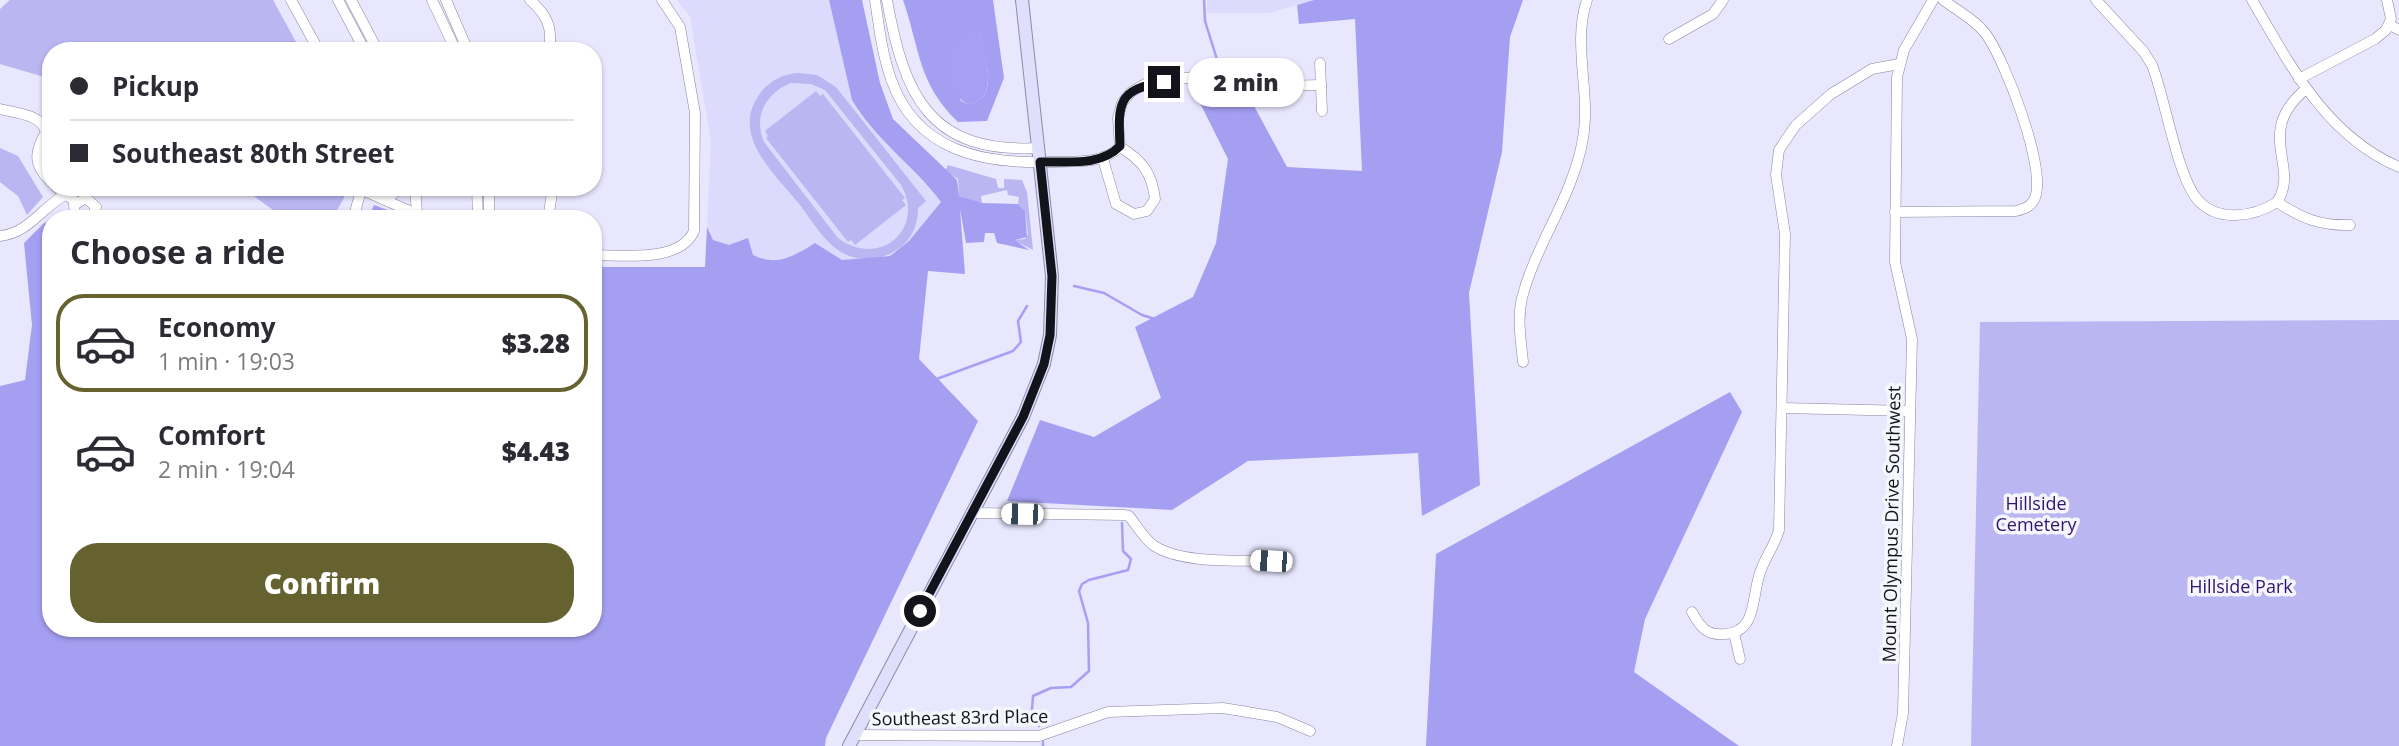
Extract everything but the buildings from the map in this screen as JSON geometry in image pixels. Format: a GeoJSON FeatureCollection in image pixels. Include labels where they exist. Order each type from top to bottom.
{"type":"FeatureCollection","features":[{"type":"Feature","properties":{"kind":"main road"},"geometry":{"type":"LineString","coordinates":[[852,741],[1032,397],[1050,335],[1052,276],[1022,0]]}},
{"type":"Feature","properties":{"kind":"street"},"geometry":{"type":"LineString","coordinates":[[338,0],[360,42]]}},
{"type":"Feature","properties":{"kind":"street"},"geometry":{"type":"LineString","coordinates":[[351,0],[374,42]]}},
{"type":"Feature","properties":{"kind":"street"},"geometry":{"type":"LineString","coordinates":[[432,0],[452,42]]}},
{"type":"Feature","properties":{"kind":"street"},"geometry":{"type":"LineString","coordinates":[[446,0],[464,42]]}},
{"type":"Feature","properties":{"kind":"street"},"geometry":{"type":"LineString","coordinates":[[530,0],[542,11],[550,25],[549,42]]}},
{"type":"Feature","properties":{"kind":"street"},"geometry":{"type":"LineString","coordinates":[[602,255],[664,252],[684,246],[691,239],[696,222],[695,113],[680,27],[662,0]]}},
{"type":"Feature","properties":{"kind":"street"},"geometry":{"type":"LineString","coordinates":[[875,0],[891,80],[902,102],[923,127],[943,143],[976,157],[1003,163],[1103,159],[1120,146]]}},
{"type":"Feature","properties":{"kind":"street"},"geometry":{"type":"LineString","coordinates":[[887,0],[902,70],[914,95],[932,116],[955,134],[980,144],[1007,149],[1039,148]]}},
{"type":"Feature","properties":{"kind":"street"},"geometry":{"type":"LineString","coordinates":[[1522,362],[1522,298],[1570,182],[1583,138],[1587,99],[1582,28],[1587,0]]}},
{"type":"Feature","properties":{"kind":"street"},"geometry":{"type":"LineString","coordinates":[[1669,39],[1713,14],[1723,0]]}},
{"type":"Feature","properties":{"kind":"street"},"geometry":{"type":"LineString","coordinates":[[1692,612],[1707,632],[1734,633],[1748,622],[1760,570],[1779,530],[1785,234],[1776,175],[1779,150],[1796,125],[1831,94],[1872,69],[1899,64],[1933,0]]}},
{"type":"Feature","properties":{"kind":"street"},"geometry":{"type":"LineString","coordinates":[[1895,212],[2017,211],[2029,206],[2035,198],[2037,179],[2028,131],[1994,46],[1983,30],[1943,0]]}},
{"type":"Feature","properties":{"kind":"street"},"geometry":{"type":"LineString","coordinates":[[2096,0],[2143,51],[2151,65],[2188,183],[2199,201],[2218,212],[2243,216],[2277,202],[2320,224],[2350,225]]}},
{"type":"Feature","properties":{"kind":"street"},"geometry":{"type":"LineString","coordinates":[[2252,0],[2306,89],[2360,146],[2399,167]]}},
{"type":"Feature","properties":{"kind":"street"},"geometry":{"type":"LineString","coordinates":[[2299,79],[2394,27],[2387,0]]}},
{"type":"Feature","properties":{"kind":"street"},"geometry":{"type":"LineString","coordinates":[[293,1],[314,42]]}},
{"type":"Feature","properties":{"kind":"street"},"geometry":{"type":"LineString","coordinates":[[1320,63],[1322,111]]}},
{"type":"Feature","properties":{"kind":"street","name":"Mount Olympus Drive Southwest"},"geometry":{"type":"LineString","coordinates":[[1897,746],[1903,713],[1912,339],[1895,262],[1899,64]]}},
{"type":"Feature","properties":{"kind":"street"},"geometry":{"type":"LineString","coordinates":[[1120,146],[1119,110],[1131,92],[1145,85],[1241,70],[1279,86],[1321,85]]}},
{"type":"Feature","properties":{"kind":"street"},"geometry":{"type":"LineString","coordinates":[[2277,202],[2282,185],[2281,119],[2288,105],[2306,89]]}},
{"type":"Feature","properties":{"kind":"street"},"geometry":{"type":"LineString","coordinates":[[0,109],[32,117],[42,125]]}},
{"type":"Feature","properties":{"kind":"street"},"geometry":{"type":"LineString","coordinates":[[42,139],[35,158],[42,168]]}},
{"type":"Feature","properties":{"kind":"street"},"geometry":{"type":"LineString","coordinates":[[1103,159],[1116,204],[1134,214],[1147,211],[1154,199],[1147,169],[1139,159],[1120,146]]}},
{"type":"Feature","properties":{"kind":"street"},"geometry":{"type":"LineString","coordinates":[[43,210],[56,196]]}},
{"type":"Feature","properties":{"kind":"street"},"geometry":{"type":"LineString","coordinates":[[67,196],[76,202]]}},
{"type":"Feature","properties":{"kind":"street"},"geometry":{"type":"LineString","coordinates":[[377,196],[409,210]]}},
{"type":"Feature","properties":{"kind":"street"},"geometry":{"type":"LineString","coordinates":[[385,200],[390,196]]}},
{"type":"Feature","properties":{"kind":"street"},"geometry":{"type":"LineString","coordinates":[[75,210],[76,202],[86,198],[94,202],[96,210]]}},
{"type":"Feature","properties":{"kind":"street"},"geometry":{"type":"LineString","coordinates":[[0,236],[26,228],[42,211]]}},
{"type":"Feature","properties":{"kind":"street"},"geometry":{"type":"LineString","coordinates":[[1783,408],[1910,411]]}},
{"type":"Feature","properties":{"kind":"street"},"geometry":{"type":"LineString","coordinates":[[971,513],[1124,515],[1131,519],[1152,544],[1165,551],[1189,557],[1271,561]]}},
{"type":"Feature","properties":{"kind":"street"},"geometry":{"type":"LineString","coordinates":[[1734,633],[1740,659]]}},
{"type":"Feature","properties":{"kind":"street","name":"Southeast 83rd Place"},"geometry":{"type":"LineString","coordinates":[[852,741],[1039,736],[1108,712],[1223,708],[1277,717],[1310,731]]}},
{"type":"Feature","properties":{"kind":"shaded area"},"geometry":{"type":"Polygon","coordinates":[[[677,0],[829,0],[852,100],[860,113],[941,202],[909,241],[891,256],[842,260],[815,243],[791,258],[766,261],[713,240],[707,227],[711,141],[690,17],[677,0]]]}},
{"type":"Feature","properties":{"kind":"shaded area"},"geometry":{"type":"Polygon","coordinates":[[[829,0],[862,0],[880,83],[893,119],[957,180],[959,196],[982,203],[1018,204],[1025,211],[1027,237],[1015,240],[1029,250],[997,243],[994,233],[985,233],[984,242],[966,243],[960,209],[965,274],[928,271],[919,359],[978,421],[826,738],[825,746],[0,746],[0,386],[25,380],[32,325],[24,243],[42,225],[42,637],[602,637],[602,267],[705,267],[707,227],[713,240],[729,245],[748,238],[753,255],[770,260],[792,256],[815,243],[842,260],[890,256],[909,241],[941,202],[883,140],[852,100],[829,0]]]}},
{"type":"Feature","properties":{"kind":"shaded area"},"geometry":{"type":"Polygon","coordinates":[[[903,0],[993,0],[1004,78],[987,121],[958,122],[935,94],[922,65],[903,0]],[[980,34],[951,73],[961,101],[967,104],[978,101],[988,86],[987,65],[980,34]]]}},
{"type":"Feature","properties":{"kind":"shaded area"},"geometry":{"type":"Polygon","coordinates":[[[1207,0],[1314,0],[1269,13],[1207,13],[1207,0]]]}},
{"type":"Feature","properties":{"kind":"shaded area"},"geometry":{"type":"Polygon","coordinates":[[[1314,0],[1523,0],[1510,37],[1502,152],[1469,293],[1480,485],[1422,516],[1418,453],[1248,461],[1172,510],[1007,501],[1040,420],[1094,437],[1161,398],[1135,327],[1193,297],[1216,243],[1228,159],[1192,87],[1240,80],[1287,167],[1362,171],[1355,19],[1299,24],[1297,5],[1314,0]]]}},
{"type":"Feature","properties":{"kind":"shaded area"},"geometry":{"type":"Polygon","coordinates":[[[970,33],[980,34],[988,76],[984,95],[978,101],[967,104],[959,98],[954,89],[950,67],[955,46],[961,38],[970,33]]]}},
{"type":"Feature","properties":{"kind":"shaded area"},"geometry":{"type":"Polygon","coordinates":[[[374,205],[388,210],[372,210],[374,205]]]}},
{"type":"Feature","properties":{"kind":"shaded area"},"geometry":{"type":"Polygon","coordinates":[[[1730,392],[1742,412],[1645,619],[1634,672],[1739,746],[1426,746],[1436,554],[1730,392]]]}},
{"type":"Feature","properties":{"kind":"green space"},"geometry":{"type":"Polygon","coordinates":[[[10,0],[273,0],[296,42],[42,42],[42,76],[0,64],[0,9],[10,0]]]}},
{"type":"Feature","properties":{"kind":"green space"},"geometry":{"type":"Polygon","coordinates":[[[793,74],[817,75],[836,87],[926,201],[918,208],[917,220],[910,236],[892,252],[866,259],[847,255],[833,246],[760,154],[753,140],[751,110],[767,86],[776,79],[793,74]],[[791,83],[769,99],[764,106],[760,123],[764,142],[838,238],[854,246],[869,249],[883,246],[894,240],[903,229],[907,216],[907,201],[901,185],[825,90],[811,84],[791,83]]]}},
{"type":"Feature","properties":{"kind":"green space"},"geometry":{"type":"Polygon","coordinates":[[[816,91],[820,96],[823,94],[905,198],[902,200],[906,205],[855,245],[851,240],[848,242],[766,138],[768,136],[765,131],[816,91]]]}},
{"type":"Feature","properties":{"kind":"green space"},"geometry":{"type":"Polygon","coordinates":[[[0,148],[18,156],[43,197],[27,215],[18,196],[0,182],[0,148]]]}},
{"type":"Feature","properties":{"kind":"green space"},"geometry":{"type":"Polygon","coordinates":[[[948,165],[996,179],[998,188],[1004,188],[1004,179],[1022,180],[1027,192],[1033,250],[1014,240],[1025,239],[1028,234],[1025,211],[1018,204],[1019,197],[1008,195],[1007,190],[981,196],[982,204],[959,196],[958,179],[945,171],[948,165]]]}},
{"type":"Feature","properties":{"kind":"green space"},"geometry":{"type":"Polygon","coordinates":[[[254,196],[344,196],[337,210],[273,210],[254,196]]]}},
{"type":"Feature","properties":{"kind":"green space","name":"Hillside Park"},"geometry":{"type":"Polygon","coordinates":[[[2399,320],[2399,746],[1971,746],[1980,322],[2399,320]]]}},
{"type":"Feature","properties":{"kind":"waterway"},"geometry":{"type":"LineString","coordinates":[[1122,504],[1125,487],[1154,466],[1150,446],[1164,413],[1173,407],[1189,387],[1191,371],[1184,328],[1251,240],[1248,159],[1205,21],[1204,0]]}},
{"type":"Feature","properties":{"kind":"waterway"},"geometry":{"type":"LineString","coordinates":[[1074,286],[1104,293],[1142,315],[1184,328]]}},
{"type":"Feature","properties":{"kind":"waterway"},"geometry":{"type":"LineString","coordinates":[[602,537],[661,512],[676,513],[696,520],[748,485],[752,467],[801,435],[835,437],[874,433],[893,395],[1013,351],[1021,342],[1018,321],[1027,306]]}},
{"type":"Feature","properties":{"kind":"waterway"},"geometry":{"type":"LineString","coordinates":[[0,468],[14,473],[42,467]]}},
{"type":"Feature","properties":{"kind":"waterway"},"geometry":{"type":"LineString","coordinates":[[1039,726],[1032,709],[1033,696],[1051,688],[1071,687],[1089,671],[1088,623],[1079,591],[1082,584],[1089,580],[1128,570],[1131,559],[1123,551],[1122,523]]}},
{"type":"Feature","properties":{"kind":"waterway"},"geometry":{"type":"LineString","coordinates":[[0,687],[88,709],[155,732],[193,739],[229,713],[277,687],[358,655],[437,667],[535,709],[592,746]]}},
{"type":"Feature","properties":{"kind":"route"},"geometry":{"type":"LineString","coordinates":[[920,611],[1023,417],[1044,364],[1050,335],[1052,276],[1040,162],[1098,160],[1109,156],[1120,146],[1118,118],[1125,96],[1138,87],[1164,82]]}},
{"type":"Feature","properties":{"kind":"park label","name":"Hillside Cemetery"},"geometry":{"type":"Point","coordinates":[2036,514]}}]}
